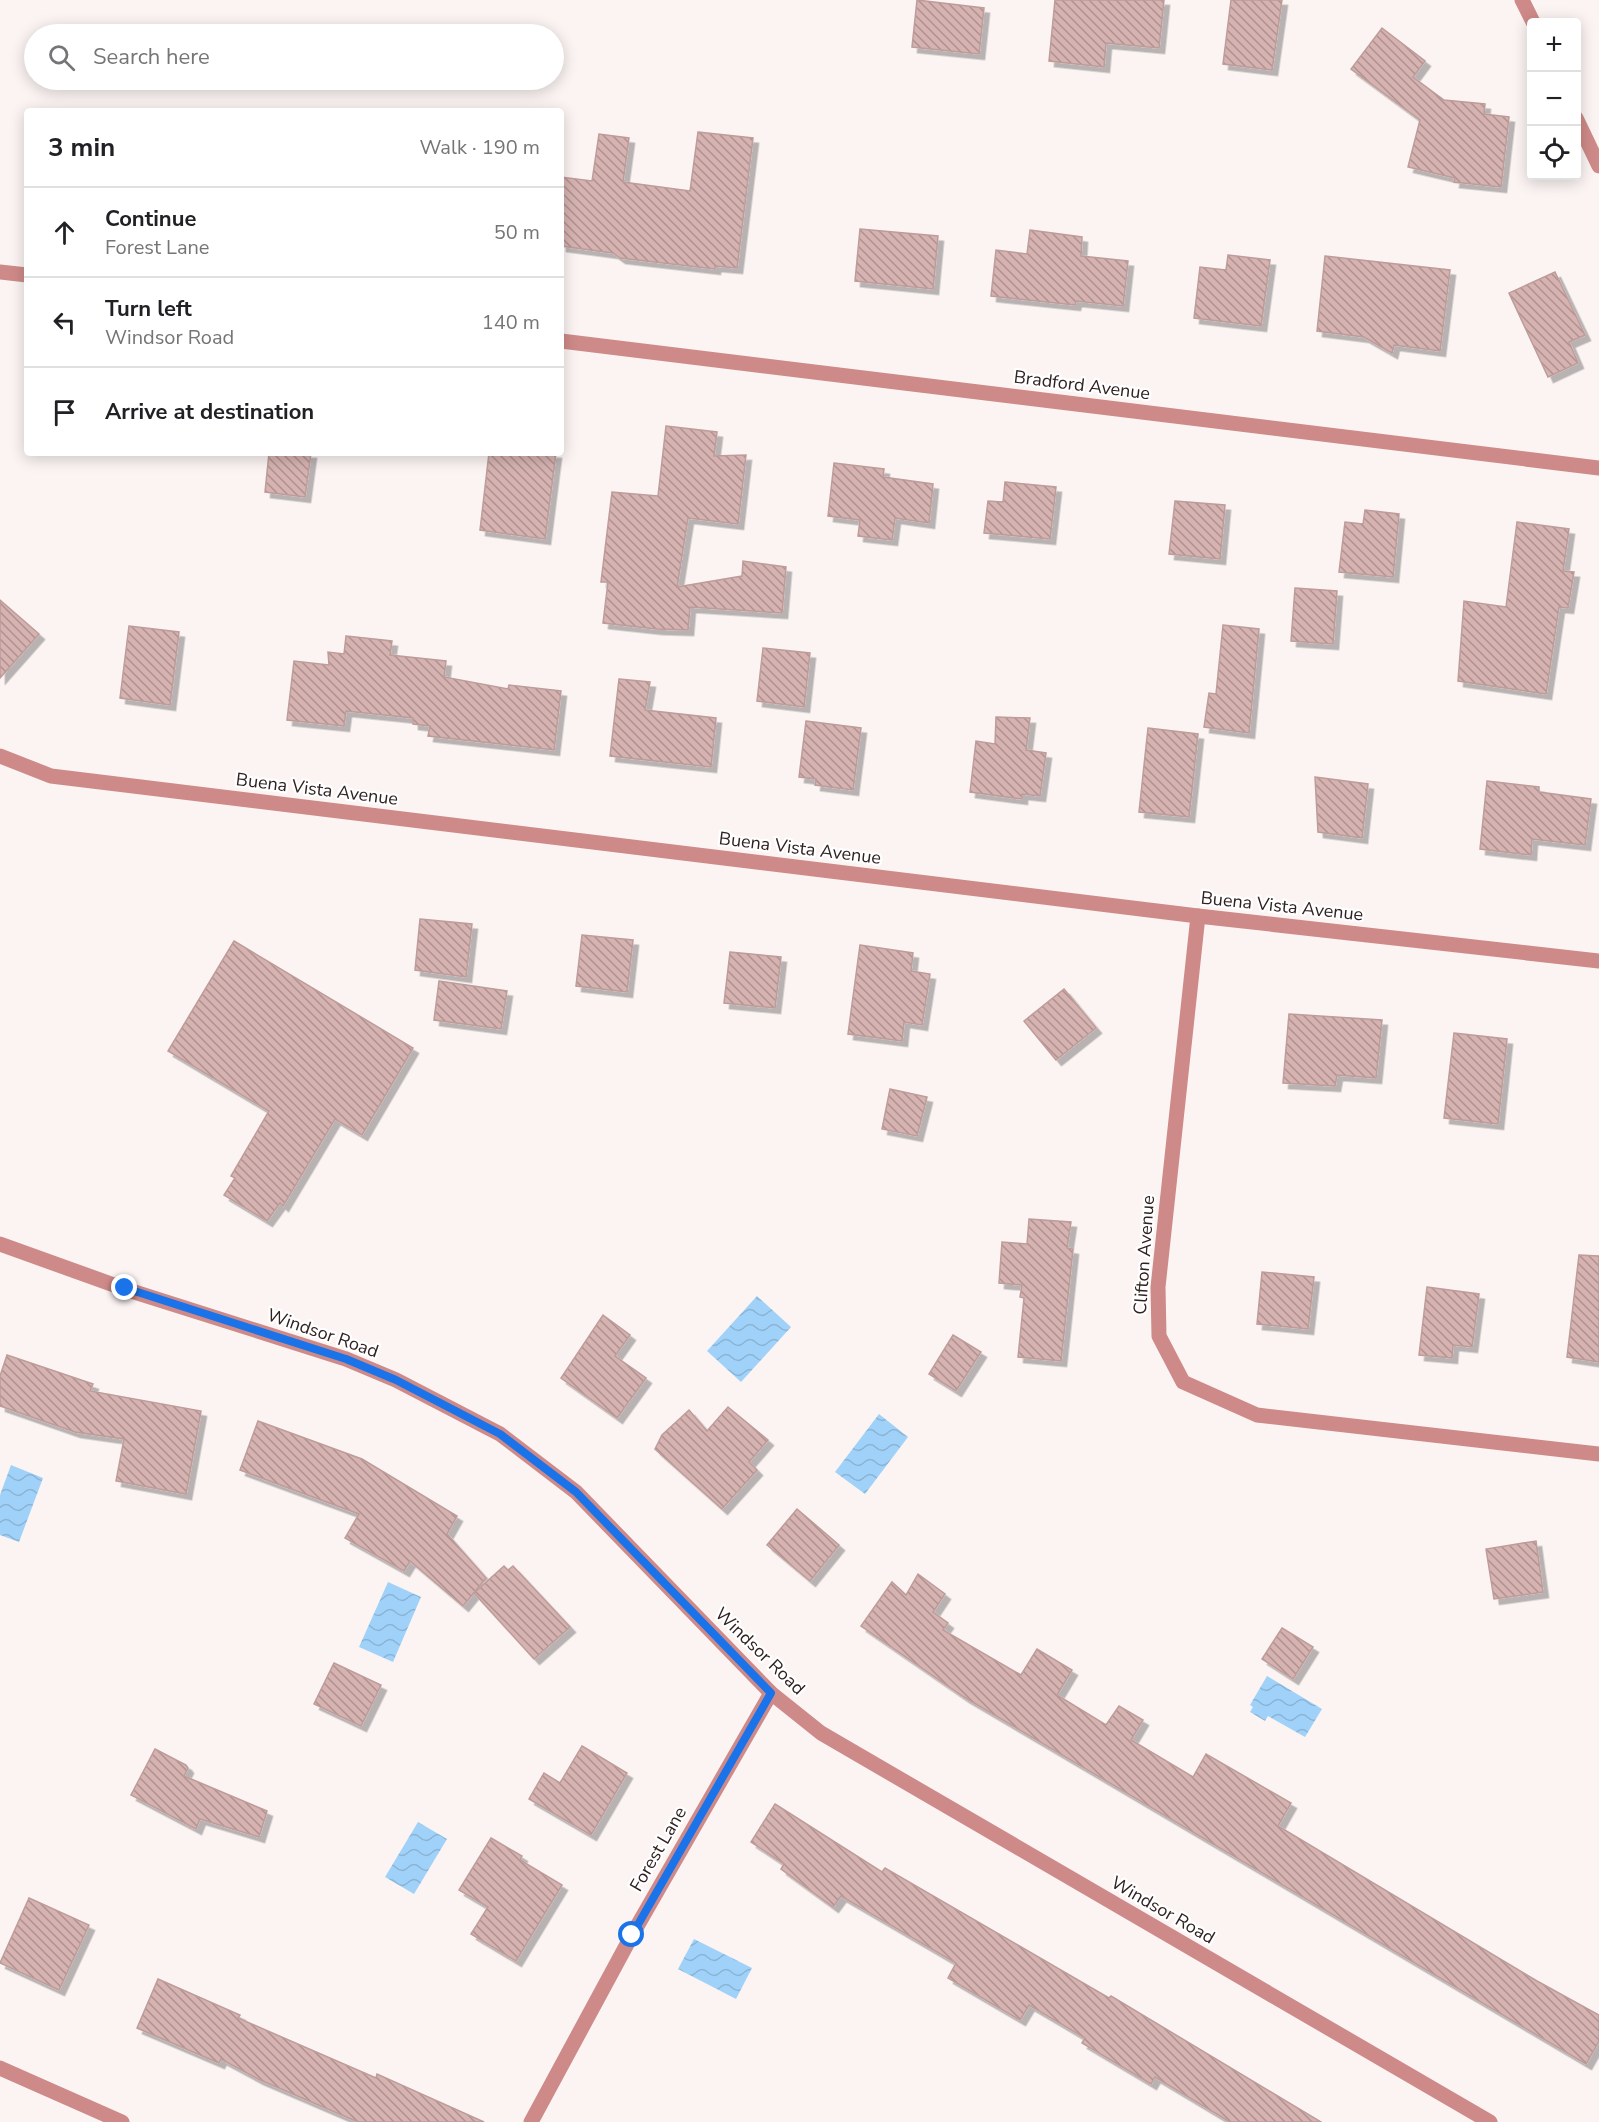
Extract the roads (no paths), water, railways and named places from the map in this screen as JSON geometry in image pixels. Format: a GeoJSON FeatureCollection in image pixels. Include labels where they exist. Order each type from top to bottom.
{"type":"FeatureCollection","features":[{"type":"Feature","properties":{"kind":"street"},"geometry":{"type":"LineString","coordinates":[[1522,0],[1531,18]]}},
{"type":"Feature","properties":{"kind":"street"},"geometry":{"type":"LineString","coordinates":[[1580,126],[1599,166]]}},
{"type":"Feature","properties":{"kind":"street"},"geometry":{"type":"LineString","coordinates":[[0,272],[24,275]]}},
{"type":"Feature","properties":{"kind":"street","name":"Bradford Avenue"},"geometry":{"type":"LineString","coordinates":[[564,341],[1599,468]]}},
{"type":"Feature","properties":{"kind":"street","name":"Buena Vista Avenue"},"geometry":{"type":"LineString","coordinates":[[0,756],[51,776],[1197,916],[1599,962]]}},
{"type":"Feature","properties":{"kind":"street","name":"Clifton Avenue"},"geometry":{"type":"LineString","coordinates":[[1197,916],[1158,1287],[1159,1336],[1183,1382],[1257,1415],[1599,1454]]}},
{"type":"Feature","properties":{"kind":"street","name":"Windsor Road"},"geometry":{"type":"LineString","coordinates":[[0,1244],[125,1288],[346,1359],[396,1380],[500,1434],[576,1492],[771,1693],[821,1732],[1490,2122]]}},
{"type":"Feature","properties":{"kind":"street","name":"Forest Lane"},"geometry":{"type":"LineString","coordinates":[[531,2122],[632,1935],[771,1693]]}},
{"type":"Feature","properties":{"kind":"street"},"geometry":{"type":"LineString","coordinates":[[0,2068],[122,2122]]}},
{"type":"Feature","properties":{"kind":"water"},"geometry":{"type":"Polygon","coordinates":[[[757,1296],[791,1327],[741,1382],[707,1351],[757,1296]]]}},
{"type":"Feature","properties":{"kind":"water"},"geometry":{"type":"Polygon","coordinates":[[[879,1414],[908,1437],[865,1494],[835,1472],[879,1414]]]}},
{"type":"Feature","properties":{"kind":"water"},"geometry":{"type":"Polygon","coordinates":[[[11,1465],[43,1478],[19,1542],[0,1535],[0,1495],[11,1465]]]}},
{"type":"Feature","properties":{"kind":"water"},"geometry":{"type":"Polygon","coordinates":[[[388,1582],[421,1597],[393,1662],[359,1647],[388,1582]]]}},
{"type":"Feature","properties":{"kind":"water"},"geometry":{"type":"Polygon","coordinates":[[[1267,1676],[1322,1709],[1305,1737],[1268,1716],[1265,1721],[1250,1712],[1253,1707],[1250,1705],[1267,1676]]]}},
{"type":"Feature","properties":{"kind":"water"},"geometry":{"type":"Polygon","coordinates":[[[418,1822],[447,1839],[414,1894],[385,1877],[418,1822]]]}},
{"type":"Feature","properties":{"kind":"water"},"geometry":{"type":"Polygon","coordinates":[[[694,1939],[752,1968],[736,1999],[678,1969],[694,1939]]]}}]}
